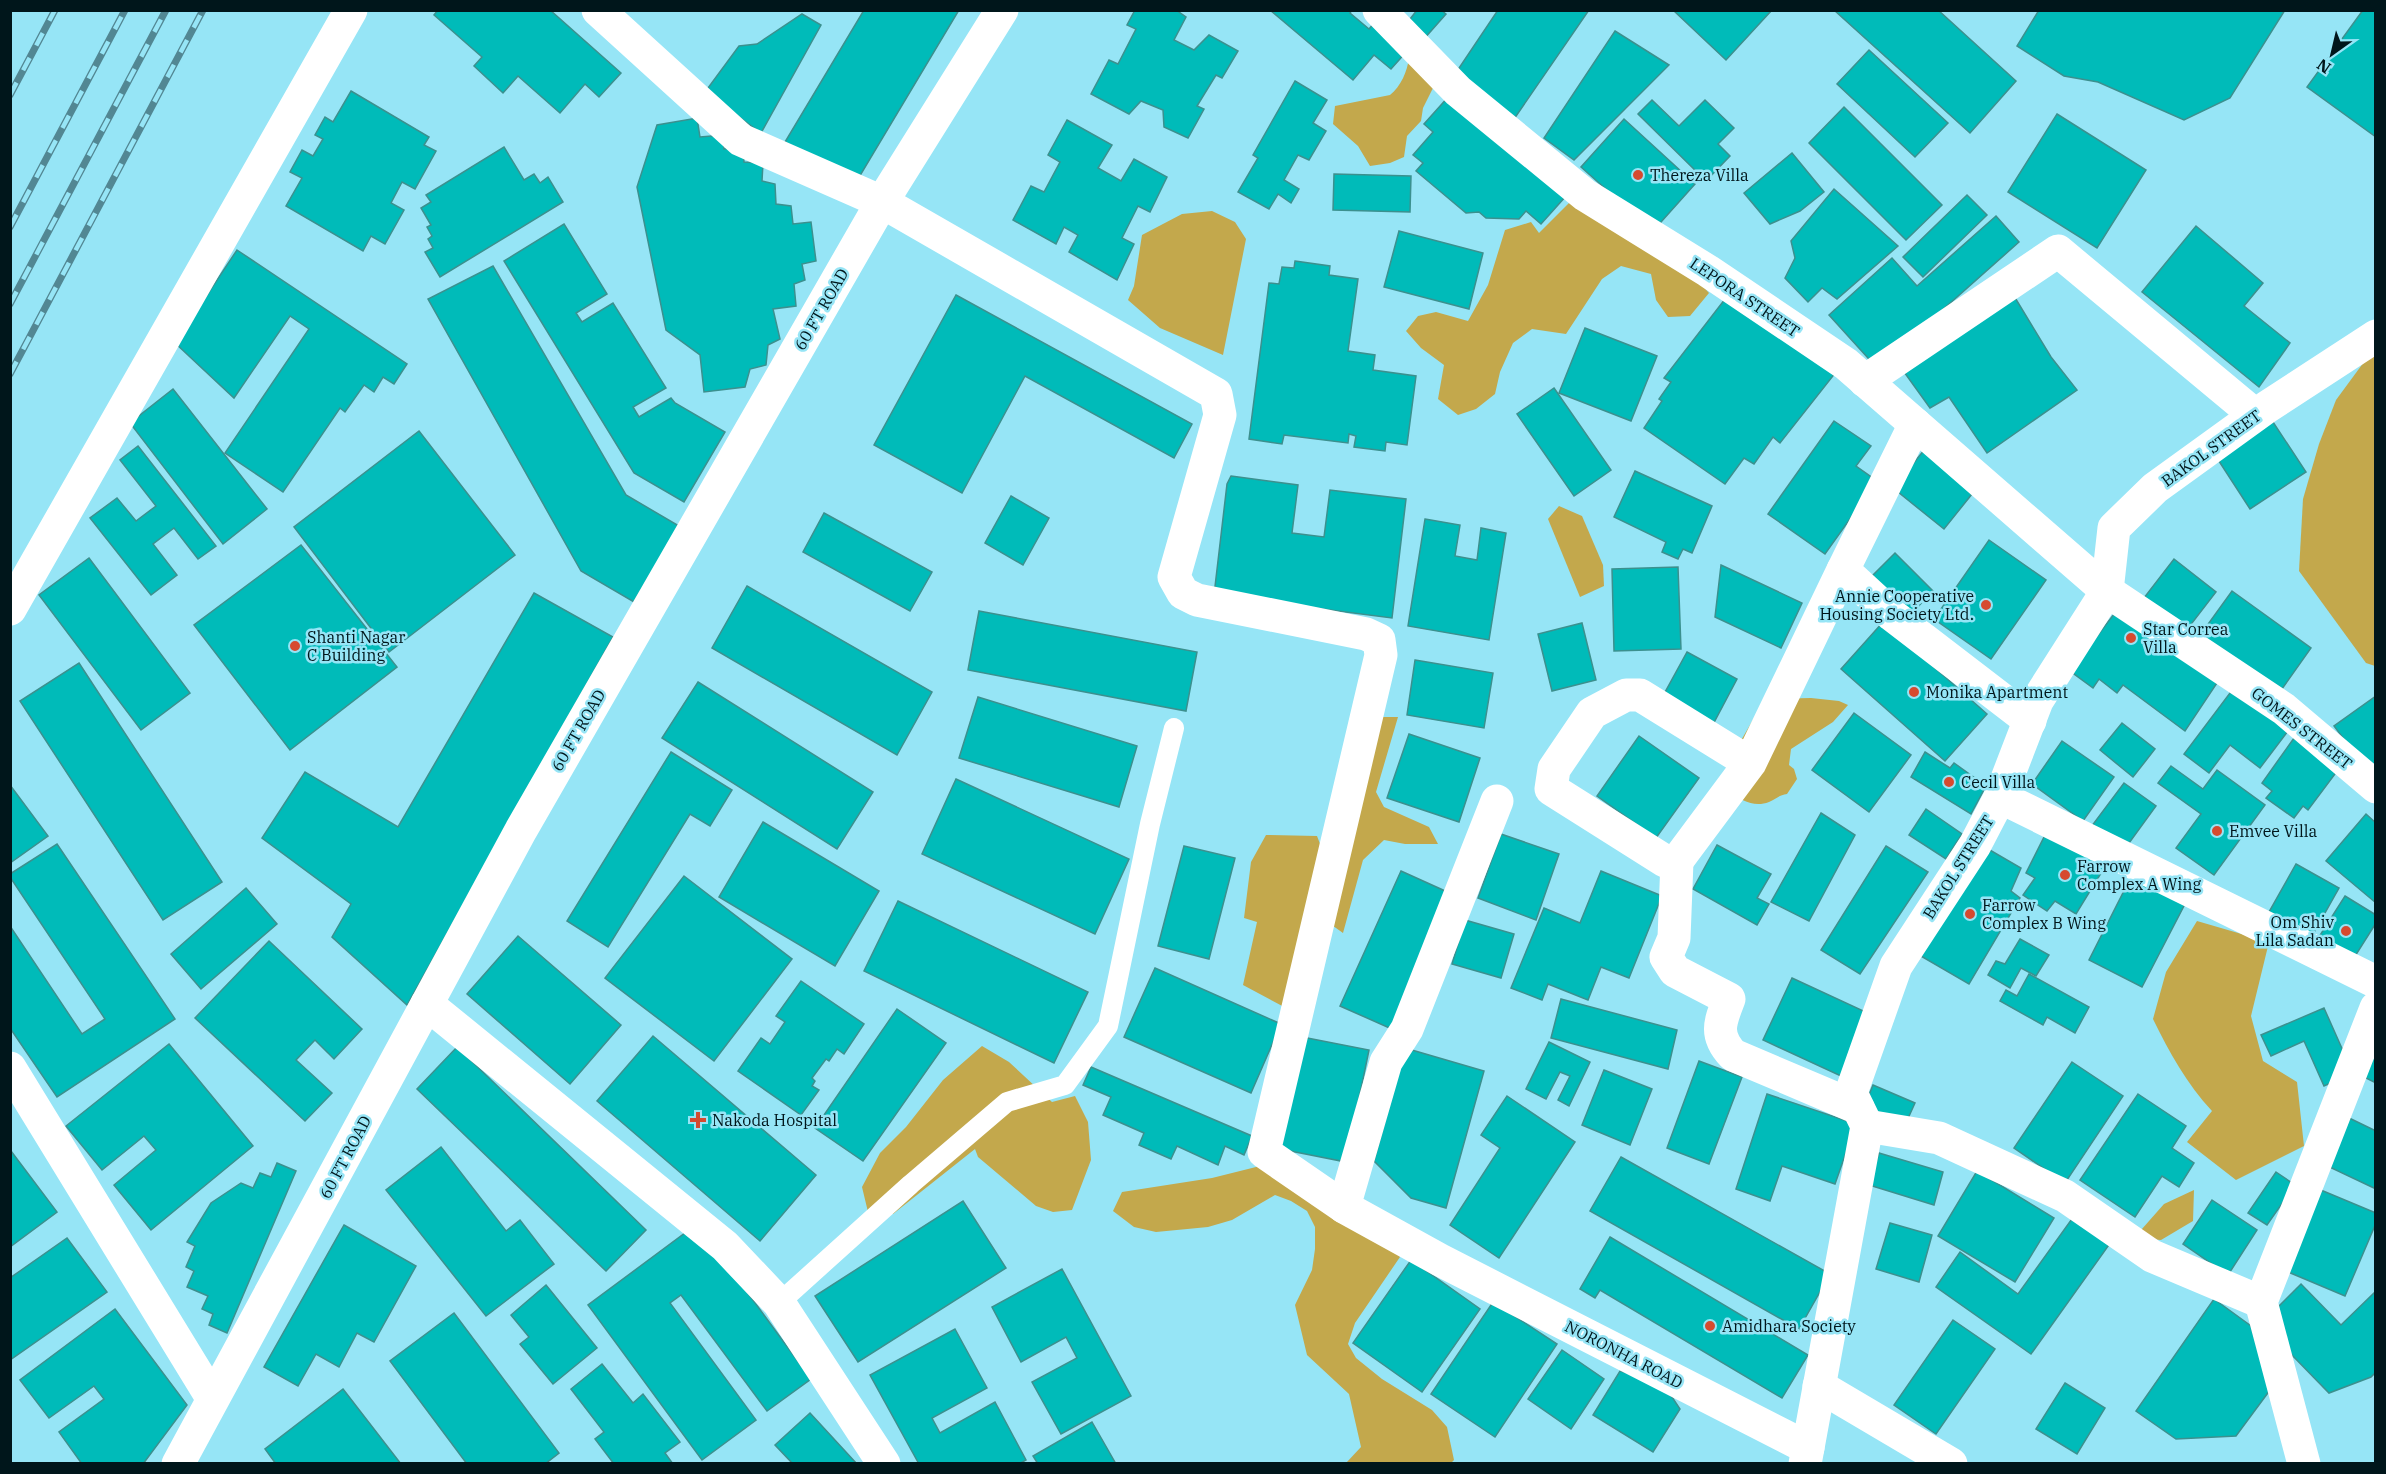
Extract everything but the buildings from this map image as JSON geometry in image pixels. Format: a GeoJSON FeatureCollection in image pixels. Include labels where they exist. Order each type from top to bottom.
{"type":"FeatureCollection","features":[{"type":"Feature","properties":{"kind":"street"},"geometry":{"type":"LineString","coordinates":[[10,609],[351,10]]}},
{"type":"Feature","properties":{"kind":"street"},"geometry":{"type":"LineString","coordinates":[[598,10],[741,140],[882,202]]}},
{"type":"Feature","properties":{"kind":"street","name":"60 FT ROAD"},"geometry":{"type":"LineString","coordinates":[[178,1464],[521,831],[882,202],[1002,10]]}},
{"type":"Feature","properties":{"kind":"street","name":"LEPORA STREET"},"geometry":{"type":"LineString","coordinates":[[1379,10],[1458,91],[1585,195],[1708,271],[1846,364],[2107,591]]}},
{"type":"Feature","properties":{"kind":"street","name":"NORONHA ROAD"},"geometry":{"type":"LineString","coordinates":[[882,202],[1216,394],[1220,415],[1174,577],[1183,593],[1197,600],[1366,634],[1379,640],[1381,655],[1264,1152],[1344,1207],[1806,1456]]}},
{"type":"Feature","properties":{"kind":"street"},"geometry":{"type":"LineString","coordinates":[[1865,381],[2058,250],[2255,416]]}},
{"type":"Feature","properties":{"kind":"street","name":"BAKOL STREET"},"geometry":{"type":"LineString","coordinates":[[1806,1456],[1862,1117],[1851,1093],[1896,966],[1975,845],[2000,797],[2037,701],[2107,591],[2114,528],[2155,488],[2255,416],[2376,336]]}},
{"type":"Feature","properties":{"kind":"street"},"geometry":{"type":"LineString","coordinates":[[1915,424],[1750,763],[1677,861],[1674,938],[1666,957],[1675,971],[1728,999],[1719,1026],[1724,1046],[1733,1055],[1862,1117],[1939,1138],[2065,1196],[2152,1256],[2261,1302]]}},
{"type":"Feature","properties":{"kind":"street"},"geometry":{"type":"LineString","coordinates":[[1843,570],[1893,615],[2030,721]]}},
{"type":"Feature","properties":{"kind":"street","name":"GOMES STREET"},"geometry":{"type":"LineString","coordinates":[[2107,591],[2284,709],[2376,787]]}},
{"type":"Feature","properties":{"kind":"street"},"geometry":{"type":"LineString","coordinates":[[1677,861],[1665,861],[1551,789],[1554,769],[1592,713],[1626,695],[1640,695],[1750,763]]}},
{"type":"Feature","properties":{"kind":"street"},"geometry":{"type":"LineString","coordinates":[[2000,797],[2376,982]]}},
{"type":"Feature","properties":{"kind":"street"},"geometry":{"type":"LineString","coordinates":[[1344,1207],[1386,1062],[1407,1029],[1497,801]]}},
{"type":"Feature","properties":{"kind":"street"},"geometry":{"type":"LineString","coordinates":[[428,1004],[724,1246],[779,1303],[884,1464]]}},
{"type":"Feature","properties":{"kind":"street"},"geometry":{"type":"LineString","coordinates":[[2304,1464],[2261,1302],[2376,1008]]}},
{"type":"Feature","properties":{"kind":"street"},"geometry":{"type":"LineString","coordinates":[[10,1068],[213,1398]]}},
{"type":"Feature","properties":{"kind":"street"},"geometry":{"type":"LineString","coordinates":[[1819,1386],[1951,1464]]}},
{"type":"Feature","properties":{"kind":"lane"},"geometry":{"type":"LineString","coordinates":[[779,1303],[1006,1102],[1065,1085],[1108,1026],[1150,824],[1174,728]]}},
{"type":"Feature","properties":{"kind":"shaded area"},"geometry":{"type":"Polygon","coordinates":[[[1409,58],[1434,86],[1423,108],[1421,121],[1407,136],[1404,157],[1390,163],[1370,166],[1358,146],[1333,124],[1335,106],[1390,95],[1403,78],[1409,58]]]}},
{"type":"Feature","properties":{"kind":"shaded area"},"geometry":{"type":"Polygon","coordinates":[[[1571,201],[1699,282],[1709,293],[1690,316],[1668,317],[1656,300],[1651,274],[1621,266],[1602,279],[1566,334],[1532,329],[1513,343],[1500,372],[1495,394],[1476,409],[1458,415],[1438,399],[1444,365],[1421,348],[1406,331],[1418,316],[1436,312],[1468,321],[1488,285],[1505,230],[1531,222],[1539,233],[1571,201]]]}},
{"type":"Feature","properties":{"kind":"shaded area"},"geometry":{"type":"Polygon","coordinates":[[[1212,211],[1235,222],[1246,239],[1223,355],[1160,328],[1128,300],[1134,286],[1142,235],[1182,214],[1212,211]]]}},
{"type":"Feature","properties":{"kind":"shaded area"},"geometry":{"type":"Polygon","coordinates":[[[2375,347],[2375,666],[2366,663],[2299,571],[2303,499],[2319,444],[2336,400],[2375,347]]]}},
{"type":"Feature","properties":{"kind":"shaded area"},"geometry":{"type":"Polygon","coordinates":[[[1559,506],[1582,516],[1603,565],[1604,586],[1580,597],[1548,519],[1559,506]]]}},
{"type":"Feature","properties":{"kind":"shaded area"},"geometry":{"type":"Polygon","coordinates":[[[1811,698],[1839,701],[1848,705],[1833,722],[1791,749],[1789,765],[1794,769],[1797,779],[1787,794],[1763,804],[1753,804],[1729,792],[1728,763],[1758,711],[1769,699],[1811,698]]]}},
{"type":"Feature","properties":{"kind":"shaded area"},"geometry":{"type":"Polygon","coordinates":[[[1378,717],[1398,717],[1376,792],[1384,807],[1429,827],[1438,844],[1405,844],[1384,840],[1363,860],[1343,933],[1329,923],[1378,717]]]}},
{"type":"Feature","properties":{"kind":"shaded area"},"geometry":{"type":"Polygon","coordinates":[[[1266,835],[1317,836],[1322,849],[1286,1008],[1243,985],[1257,922],[1244,918],[1251,862],[1266,835]]]}},
{"type":"Feature","properties":{"kind":"shaded area"},"geometry":{"type":"Polygon","coordinates":[[[2197,921],[2269,942],[2251,1016],[2263,1061],[2297,1082],[2304,1146],[2236,1180],[2187,1142],[2212,1111],[2194,1090],[2179,1067],[2153,1019],[2166,972],[2197,921]]]}},
{"type":"Feature","properties":{"kind":"shaded area"},"geometry":{"type":"Polygon","coordinates":[[[982,1046],[1009,1062],[1052,1102],[1075,1096],[1088,1122],[1091,1160],[1072,1210],[1053,1212],[1036,1206],[978,1157],[975,1149],[893,1214],[868,1212],[862,1187],[880,1153],[906,1127],[943,1080],[982,1046]]]}},
{"type":"Feature","properties":{"kind":"shaded area"},"geometry":{"type":"Polygon","coordinates":[[[1260,1166],[1395,1248],[1400,1257],[1355,1323],[1348,1344],[1356,1358],[1382,1379],[1432,1410],[1447,1427],[1454,1460],[1451,1463],[1346,1463],[1361,1447],[1349,1394],[1307,1355],[1295,1305],[1312,1270],[1315,1249],[1315,1227],[1307,1211],[1275,1195],[1232,1220],[1208,1227],[1156,1232],[1134,1227],[1113,1211],[1122,1192],[1212,1178],[1260,1166]]]}},
{"type":"Feature","properties":{"kind":"shaded area"},"geometry":{"type":"Polygon","coordinates":[[[2194,1190],[2193,1221],[2161,1240],[2134,1238],[2164,1204],[2194,1190]]]}},
{"type":"Feature","properties":{"kind":"railway"},"geometry":{"type":"LineString","coordinates":[[10,95],[55,10]]}},
{"type":"Feature","properties":{"kind":"railway"},"geometry":{"type":"LineString","coordinates":[[10,227],[125,10]]}},
{"type":"Feature","properties":{"kind":"railway"},"geometry":{"type":"LineString","coordinates":[[10,304],[166,10]]}},
{"type":"Feature","properties":{"kind":"railway"},"geometry":{"type":"LineString","coordinates":[[10,374],[203,10]]}},
{"type":"Feature","properties":{"kind":"place","name":"Thereza Villa"},"geometry":{"type":"Point","coordinates":[1638,175]}},
{"type":"Feature","properties":{"kind":"place","name":"Annie Cooperative Housing Society Ltd."},"geometry":{"type":"Point","coordinates":[1986,605]}},
{"type":"Feature","properties":{"kind":"place","name":"Star Correa Villa"},"geometry":{"type":"Point","coordinates":[2131,638]}},
{"type":"Feature","properties":{"kind":"place","name":"Shanti Nagar C Building"},"geometry":{"type":"Point","coordinates":[295,646]}},
{"type":"Feature","properties":{"kind":"place","name":"Monika Apartment"},"geometry":{"type":"Point","coordinates":[1914,692]}},
{"type":"Feature","properties":{"kind":"place","name":"Cecil Villa"},"geometry":{"type":"Point","coordinates":[1949,782]}},
{"type":"Feature","properties":{"kind":"place","name":"Emvee Villa"},"geometry":{"type":"Point","coordinates":[2217,831]}},
{"type":"Feature","properties":{"kind":"place","name":"Farrow Complex A Wing"},"geometry":{"type":"Point","coordinates":[2065,875]}},
{"type":"Feature","properties":{"kind":"place","name":"Farrow Complex B Wing"},"geometry":{"type":"Point","coordinates":[1970,914]}},
{"type":"Feature","properties":{"kind":"place","name":"Om Shiv Lila Sadan"},"geometry":{"type":"Point","coordinates":[2346,931]}},
{"type":"Feature","properties":{"kind":"place","name":"Nakoda Hospital"},"geometry":{"type":"Point","coordinates":[698,1120]}},
{"type":"Feature","properties":{"kind":"place","name":"Amidhara Society"},"geometry":{"type":"Point","coordinates":[1710,1326]}}]}
